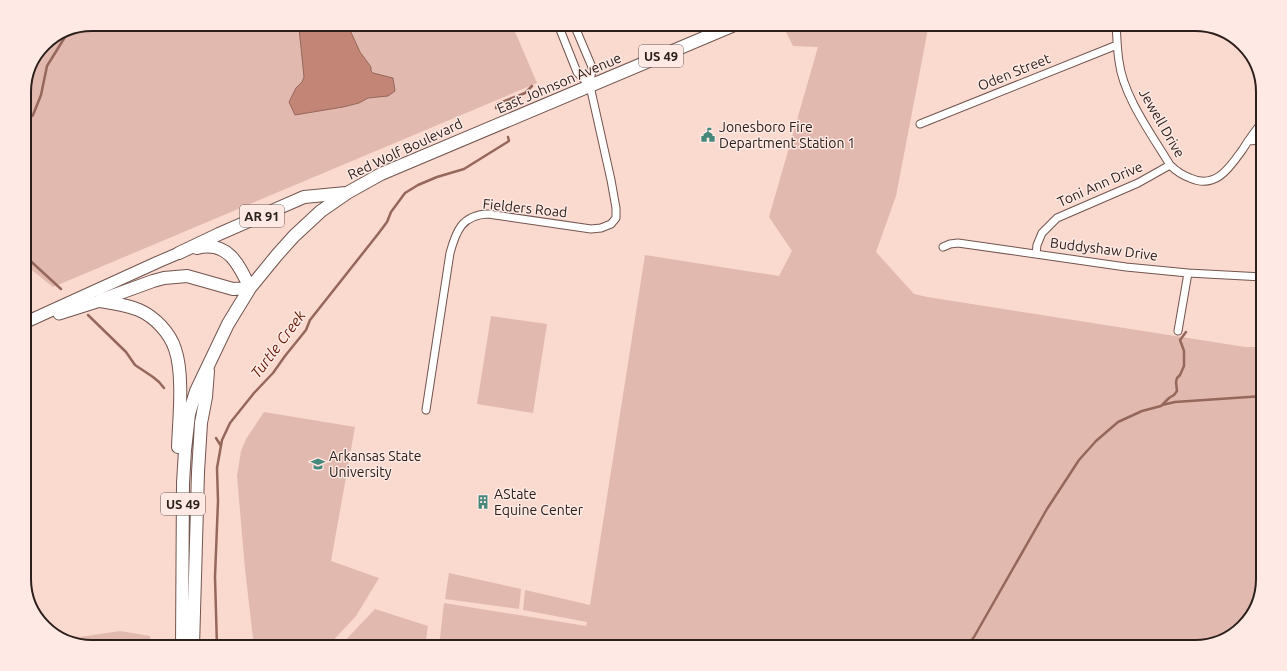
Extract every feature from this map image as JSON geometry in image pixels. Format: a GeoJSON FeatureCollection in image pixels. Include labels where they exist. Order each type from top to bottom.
{"type":"FeatureCollection","features":[{"type":"Feature","properties":{"kind":"highway","name":"East Johnson Avenue"},"geometry":{"type":"LineString","coordinates":[[485,130],[720,31]]}},
{"type":"Feature","properties":{"kind":"highway","name":"Red Wolf Boulevard"},"geometry":{"type":"LineString","coordinates":[[182,640],[183,483],[189,414],[196,391],[228,324],[250,288],[294,236],[321,211],[347,193],[381,174],[485,130]]}},
{"type":"Feature","properties":{"kind":"highway","name":"AR 91"},"geometry":{"type":"LineString","coordinates":[[179,253],[219,234],[304,198],[347,193]]}},
{"type":"Feature","properties":{"kind":"highway"},"geometry":{"type":"LineString","coordinates":[[179,253],[204,246],[222,249],[233,258],[244,274],[250,288]]}},
{"type":"Feature","properties":{"kind":"highway","name":"AR 91"},"geometry":{"type":"LineString","coordinates":[[100,301],[153,281],[164,278],[186,276],[233,289],[250,288]]}},
{"type":"Feature","properties":{"kind":"highway"},"geometry":{"type":"LineString","coordinates":[[100,301],[126,306],[139,310],[150,316],[169,336],[176,349],[179,367],[180,392],[178,458],[183,483]]}},
{"type":"Feature","properties":{"kind":"highway","name":"Red Wolf Boulevard"},"geometry":{"type":"LineString","coordinates":[[193,640],[198,472],[201,422],[206,397],[209,366]]}},
{"type":"Feature","properties":{"kind":"main road","name":"AR 91"},"geometry":{"type":"LineString","coordinates":[[31,321],[179,253]]}},
{"type":"Feature","properties":{"kind":"main road","name":"AR 91"},"geometry":{"type":"LineString","coordinates":[[31,322],[100,301]]}},
{"type":"Feature","properties":{"kind":"street"},"geometry":{"type":"LineString","coordinates":[[561,31],[577,72],[590,86]]}},
{"type":"Feature","properties":{"kind":"street"},"geometry":{"type":"LineString","coordinates":[[577,31],[592,67],[590,86]]}},
{"type":"Feature","properties":{"kind":"street","name":"Jewell Drive"},"geometry":{"type":"LineString","coordinates":[[1116,31],[1119,62],[1127,89],[1142,119],[1174,170],[1195,180],[1209,181],[1221,176],[1230,167],[1248,141]]}},
{"type":"Feature","properties":{"kind":"street","name":"Oden Street"},"geometry":{"type":"LineString","coordinates":[[920,124],[1117,45]]}},
{"type":"Feature","properties":{"kind":"street","name":"Fielders Road"},"geometry":{"type":"LineString","coordinates":[[426,410],[450,253],[454,240],[466,220],[477,214],[488,214],[601,228],[611,224],[616,218],[616,208],[611,180],[590,86]]}},
{"type":"Feature","properties":{"kind":"street"},"geometry":{"type":"LineString","coordinates":[[1248,141],[1256,130]]}},
{"type":"Feature","properties":{"kind":"street"},"geometry":{"type":"LineString","coordinates":[[1248,141],[1256,140]]}},
{"type":"Feature","properties":{"kind":"street","name":"Toni Ann Drive"},"geometry":{"type":"LineString","coordinates":[[1036,254],[1037,245],[1042,233],[1057,218],[1138,183],[1170,165]]}},
{"type":"Feature","properties":{"kind":"street","name":"Buddyshaw Drive"},"geometry":{"type":"LineString","coordinates":[[943,247],[958,243],[1188,273],[1256,277]]}},
{"type":"Feature","properties":{"kind":"street"},"geometry":{"type":"LineString","coordinates":[[1178,330],[1188,273]]}},
{"type":"Feature","properties":{"kind":"shaded area"},"geometry":{"type":"Polygon","coordinates":[[[92,31],[515,31],[537,83],[53,287],[31,270],[31,88],[37,65],[52,46],[61,39],[72,34],[92,31]]]}},
{"type":"Feature","properties":{"kind":"shaded area"},"geometry":{"type":"Polygon","coordinates":[[[299,31],[350,31],[360,52],[371,67],[371,71],[373,73],[393,78],[395,91],[388,96],[368,98],[359,103],[343,107],[295,115],[289,102],[296,88],[302,82],[304,77],[299,31]]]}},
{"type":"Feature","properties":{"kind":"shaded area"},"geometry":{"type":"Polygon","coordinates":[[[786,31],[928,31],[896,196],[876,252],[914,294],[1245,347],[1256,347],[1255,591],[1246,613],[1226,632],[1211,638],[1195,640],[440,640],[444,603],[586,626],[587,622],[523,610],[525,590],[590,605],[645,255],[779,276],[792,251],[769,217],[818,47],[793,46],[786,31]]]}},
{"type":"Feature","properties":{"kind":"shaded area"},"geometry":{"type":"Polygon","coordinates":[[[491,316],[547,324],[533,413],[477,404],[491,316]]]}},
{"type":"Feature","properties":{"kind":"shaded area"},"geometry":{"type":"Polygon","coordinates":[[[264,412],[355,427],[331,561],[379,578],[356,616],[334,640],[253,640],[237,476],[241,451],[246,439],[264,412]]]}},
{"type":"Feature","properties":{"kind":"shaded area"},"geometry":{"type":"Polygon","coordinates":[[[449,573],[521,589],[519,609],[445,599],[449,573]]]}},
{"type":"Feature","properties":{"kind":"shaded area"},"geometry":{"type":"Polygon","coordinates":[[[375,609],[428,626],[426,640],[346,640],[375,609]]]}},
{"type":"Feature","properties":{"kind":"shaded area"},"geometry":{"type":"Polygon","coordinates":[[[120,631],[150,636],[151,640],[92,640],[80,639],[68,635],[80,637],[120,631]]]}},
{"type":"Feature","properties":{"kind":"waterway"},"geometry":{"type":"LineString","coordinates":[[31,117],[41,95],[47,66],[65,37]]}},
{"type":"Feature","properties":{"kind":"waterway","name":"Turtle Creek"},"geometry":{"type":"LineString","coordinates":[[496,108],[497,104],[525,93],[532,86]]}},
{"type":"Feature","properties":{"kind":"waterway","name":"Turtle Creek"},"geometry":{"type":"LineString","coordinates":[[217,640],[215,577],[218,501],[217,468],[222,440],[230,423],[254,393],[273,373],[306,330],[310,320],[387,222],[391,212],[405,193],[418,185],[437,177],[464,169],[509,141],[508,137]]}},
{"type":"Feature","properties":{"kind":"waterway"},"geometry":{"type":"LineString","coordinates":[[31,261],[61,289]]}},
{"type":"Feature","properties":{"kind":"waterway"},"geometry":{"type":"LineString","coordinates":[[88,315],[126,352],[135,365],[153,377],[164,388]]}},
{"type":"Feature","properties":{"kind":"waterway"},"geometry":{"type":"LineString","coordinates":[[972,640],[1047,509],[1079,460],[1096,441],[1118,422],[1142,411],[1161,406],[1177,391],[1177,378],[1184,366],[1184,351],[1180,340],[1186,332]]}},
{"type":"Feature","properties":{"kind":"waterway"},"geometry":{"type":"LineString","coordinates":[[1162,405],[1175,402],[1256,396]]}},
{"type":"Feature","properties":{"kind":"waterway","name":"Turtle Creek"},"geometry":{"type":"LineString","coordinates":[[216,438],[221,446]]}},
{"type":"Feature","properties":{"kind":"place","name":"Jonesboro Fire Department Station 1"},"geometry":{"type":"Point","coordinates":[708,135]}},
{"type":"Feature","properties":{"kind":"place","name":"Arkansas State University"},"geometry":{"type":"Point","coordinates":[318,464]}},
{"type":"Feature","properties":{"kind":"place","name":"AState Equine Center"},"geometry":{"type":"Point","coordinates":[483,502]}}]}
